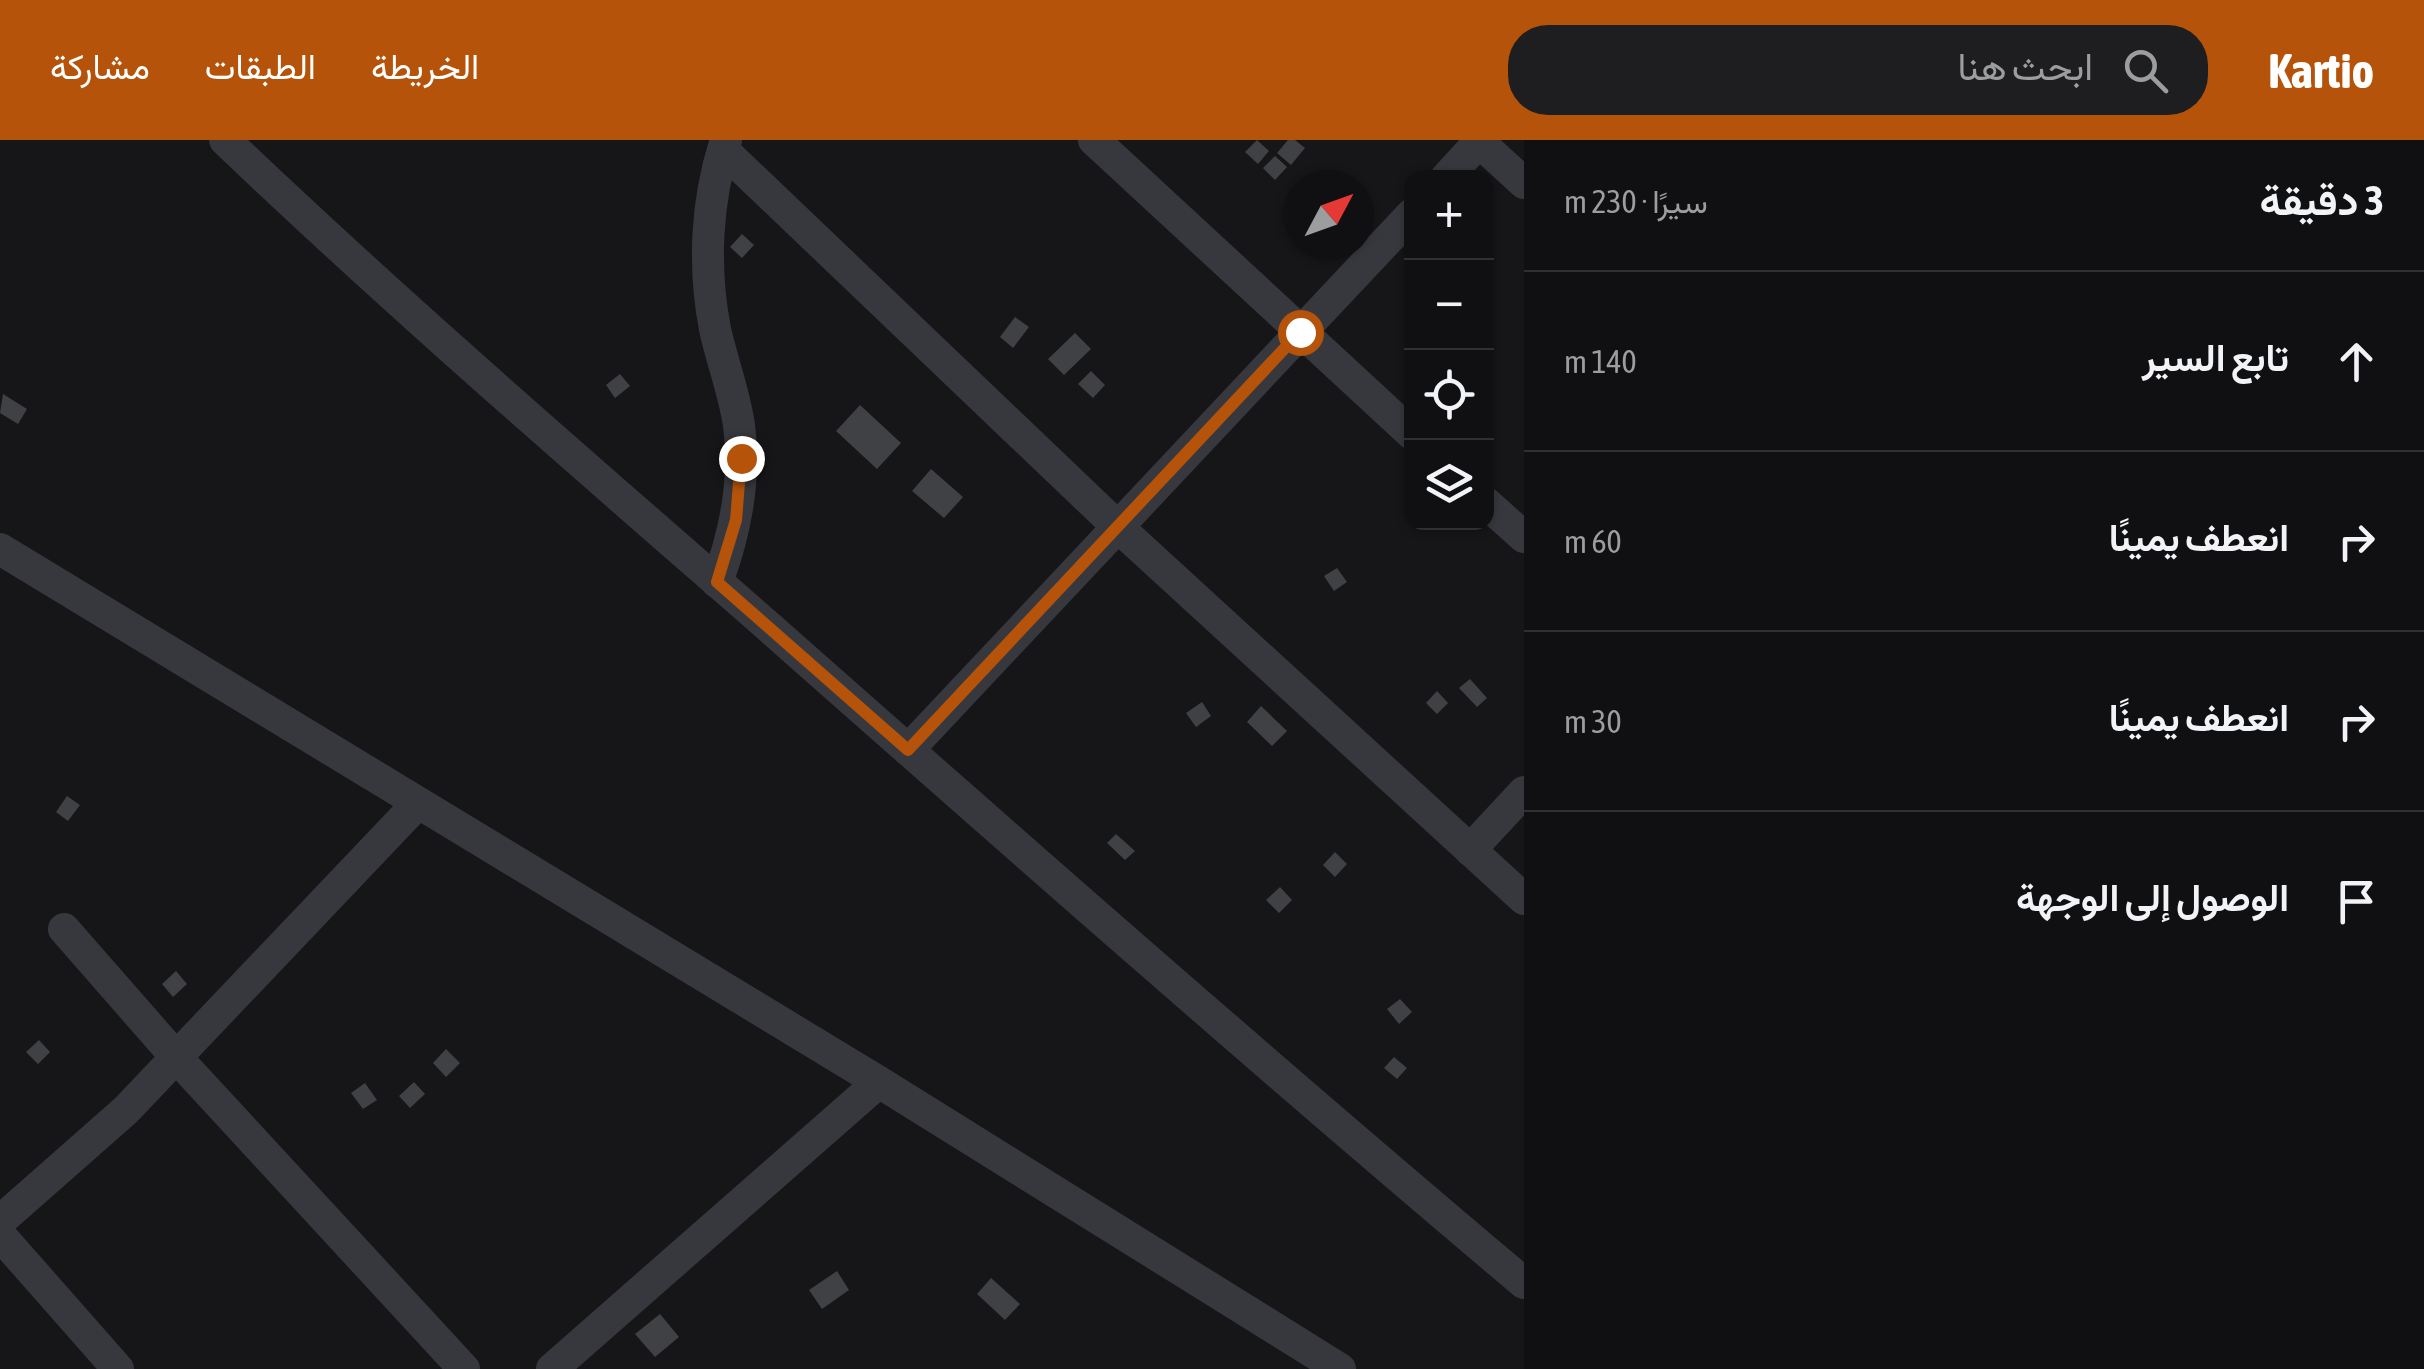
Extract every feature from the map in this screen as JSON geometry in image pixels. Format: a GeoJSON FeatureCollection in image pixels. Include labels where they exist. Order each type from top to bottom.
{"type":"FeatureCollection","features":[{"type":"Feature","properties":{"kind":"street"},"geometry":{"type":"LineString","coordinates":[[224,140],[339,250],[1270,1068],[1524,1283]]}},
{"type":"Feature","properties":{"kind":"street"},"geometry":{"type":"LineString","coordinates":[[1094,140],[1404,427]]}},
{"type":"Feature","properties":{"kind":"street"},"geometry":{"type":"LineString","coordinates":[[1453,170],[1478,141],[1524,183]]}},
{"type":"Feature","properties":{"kind":"street"},"geometry":{"type":"LineString","coordinates":[[717,582],[736,520],[741,458],[733,394],[710,294],[709,223],[724,145]]}},
{"type":"Feature","properties":{"kind":"street"},"geometry":{"type":"LineString","coordinates":[[724,145],[1118,527],[1524,899]]}},
{"type":"Feature","properties":{"kind":"street"},"geometry":{"type":"LineString","coordinates":[[908,750],[1404,222]]}},
{"type":"Feature","properties":{"kind":"street"},"geometry":{"type":"LineString","coordinates":[[1494,510],[1524,537]]}},
{"type":"Feature","properties":{"kind":"street"},"geometry":{"type":"LineString","coordinates":[[0,549],[879,1082],[1340,1369]]}},
{"type":"Feature","properties":{"kind":"street"},"geometry":{"type":"LineString","coordinates":[[1470,850],[1524,792]]}},
{"type":"Feature","properties":{"kind":"street"},"geometry":{"type":"LineString","coordinates":[[0,1221],[126,1110],[418,803]]}},
{"type":"Feature","properties":{"kind":"street"},"geometry":{"type":"LineString","coordinates":[[64,929],[176,1058],[464,1369]]}},
{"type":"Feature","properties":{"kind":"street"},"geometry":{"type":"LineString","coordinates":[[552,1369],[879,1082]]}},
{"type":"Feature","properties":{"kind":"street"},"geometry":{"type":"LineString","coordinates":[[0,1235],[118,1369]]}},
{"type":"Feature","properties":{"kind":"building"},"geometry":{"type":"Polygon","coordinates":[[[1257,140],[1269,151],[1258,164],[1245,152],[1257,140]]]}},
{"type":"Feature","properties":{"kind":"building"},"geometry":{"type":"Polygon","coordinates":[[[1288,140],[1305,148],[1291,165],[1277,153],[1288,140]]]}},
{"type":"Feature","properties":{"kind":"building"},"geometry":{"type":"Polygon","coordinates":[[[1275,156],[1287,167],[1275,180],[1263,168],[1275,156]]]}},
{"type":"Feature","properties":{"kind":"building"},"geometry":{"type":"Polygon","coordinates":[[[742,234],[754,245],[742,258],[730,247],[742,234]]]}},
{"type":"Feature","properties":{"kind":"building"},"geometry":{"type":"Polygon","coordinates":[[[1015,317],[1029,327],[1013,348],[1000,337],[1015,317]]]}},
{"type":"Feature","properties":{"kind":"building"},"geometry":{"type":"Polygon","coordinates":[[[1075,333],[1091,349],[1064,375],[1048,359],[1075,333]]]}},
{"type":"Feature","properties":{"kind":"building"},"geometry":{"type":"Polygon","coordinates":[[[1091,371],[1105,385],[1093,398],[1078,384],[1091,371]]]}},
{"type":"Feature","properties":{"kind":"building"},"geometry":{"type":"Polygon","coordinates":[[[620,374],[630,386],[615,398],[606,385],[620,374]]]}},
{"type":"Feature","properties":{"kind":"building"},"geometry":{"type":"Polygon","coordinates":[[[3,394],[27,409],[18,424],[0,413],[3,394]]]}},
{"type":"Feature","properties":{"kind":"building"},"geometry":{"type":"Polygon","coordinates":[[[860,405],[901,443],[877,469],[836,431],[860,405]]]}},
{"type":"Feature","properties":{"kind":"building"},"geometry":{"type":"Polygon","coordinates":[[[931,469],[963,497],[944,518],[912,491],[931,469]]]}},
{"type":"Feature","properties":{"kind":"building"},"geometry":{"type":"Polygon","coordinates":[[[1337,568],[1347,582],[1334,591],[1324,576],[1337,568]]]}},
{"type":"Feature","properties":{"kind":"building"},"geometry":{"type":"Polygon","coordinates":[[[1470,679],[1487,698],[1477,707],[1459,688],[1470,679]]]}},
{"type":"Feature","properties":{"kind":"building"},"geometry":{"type":"Polygon","coordinates":[[[1437,691],[1448,703],[1437,714],[1426,703],[1437,691]]]}},
{"type":"Feature","properties":{"kind":"building"},"geometry":{"type":"Polygon","coordinates":[[[1202,702],[1211,716],[1196,727],[1186,713],[1202,702]]]}},
{"type":"Feature","properties":{"kind":"building"},"geometry":{"type":"Polygon","coordinates":[[[1261,706],[1287,731],[1272,746],[1247,722],[1261,706]]]}},
{"type":"Feature","properties":{"kind":"building"},"geometry":{"type":"Polygon","coordinates":[[[67,796],[80,805],[68,821],[56,812],[67,796]]]}},
{"type":"Feature","properties":{"kind":"building"},"geometry":{"type":"Polygon","coordinates":[[[1116,834],[1135,851],[1125,860],[1107,843],[1116,834]]]}},
{"type":"Feature","properties":{"kind":"building"},"geometry":{"type":"Polygon","coordinates":[[[1335,852],[1347,864],[1335,877],[1323,865],[1335,852]]]}},
{"type":"Feature","properties":{"kind":"building"},"geometry":{"type":"Polygon","coordinates":[[[1280,887],[1292,900],[1279,913],[1266,900],[1280,887]]]}},
{"type":"Feature","properties":{"kind":"building"},"geometry":{"type":"Polygon","coordinates":[[[176,971],[187,984],[173,997],[162,984],[176,971]]]}},
{"type":"Feature","properties":{"kind":"building"},"geometry":{"type":"Polygon","coordinates":[[[1400,999],[1412,1012],[1399,1024],[1387,1009],[1400,999]]]}},
{"type":"Feature","properties":{"kind":"building"},"geometry":{"type":"Polygon","coordinates":[[[39,1040],[50,1052],[38,1064],[26,1052],[39,1040]]]}},
{"type":"Feature","properties":{"kind":"building"},"geometry":{"type":"Polygon","coordinates":[[[446,1049],[460,1063],[446,1077],[433,1063],[446,1049]]]}},
{"type":"Feature","properties":{"kind":"building"},"geometry":{"type":"Polygon","coordinates":[[[1394,1057],[1407,1068],[1397,1079],[1384,1068],[1394,1057]]]}},
{"type":"Feature","properties":{"kind":"building"},"geometry":{"type":"Polygon","coordinates":[[[414,1082],[425,1094],[410,1108],[399,1096],[414,1082]]]}},
{"type":"Feature","properties":{"kind":"building"},"geometry":{"type":"Polygon","coordinates":[[[365,1083],[377,1100],[363,1109],[351,1093],[365,1083]]]}},
{"type":"Feature","properties":{"kind":"building"},"geometry":{"type":"Polygon","coordinates":[[[837,1271],[849,1290],[822,1309],[809,1290],[837,1271]]]}},
{"type":"Feature","properties":{"kind":"building"},"geometry":{"type":"Polygon","coordinates":[[[991,1278],[1020,1304],[1005,1320],[977,1294],[991,1278]]]}},
{"type":"Feature","properties":{"kind":"building"},"geometry":{"type":"Polygon","coordinates":[[[660,1314],[679,1337],[655,1357],[635,1334],[660,1314]]]}},
{"type":"Feature","properties":{"kind":"route"},"geometry":{"type":"LineString","coordinates":[[741,458],[736,520],[717,582],[908,750],[1300,332]]}}]}
